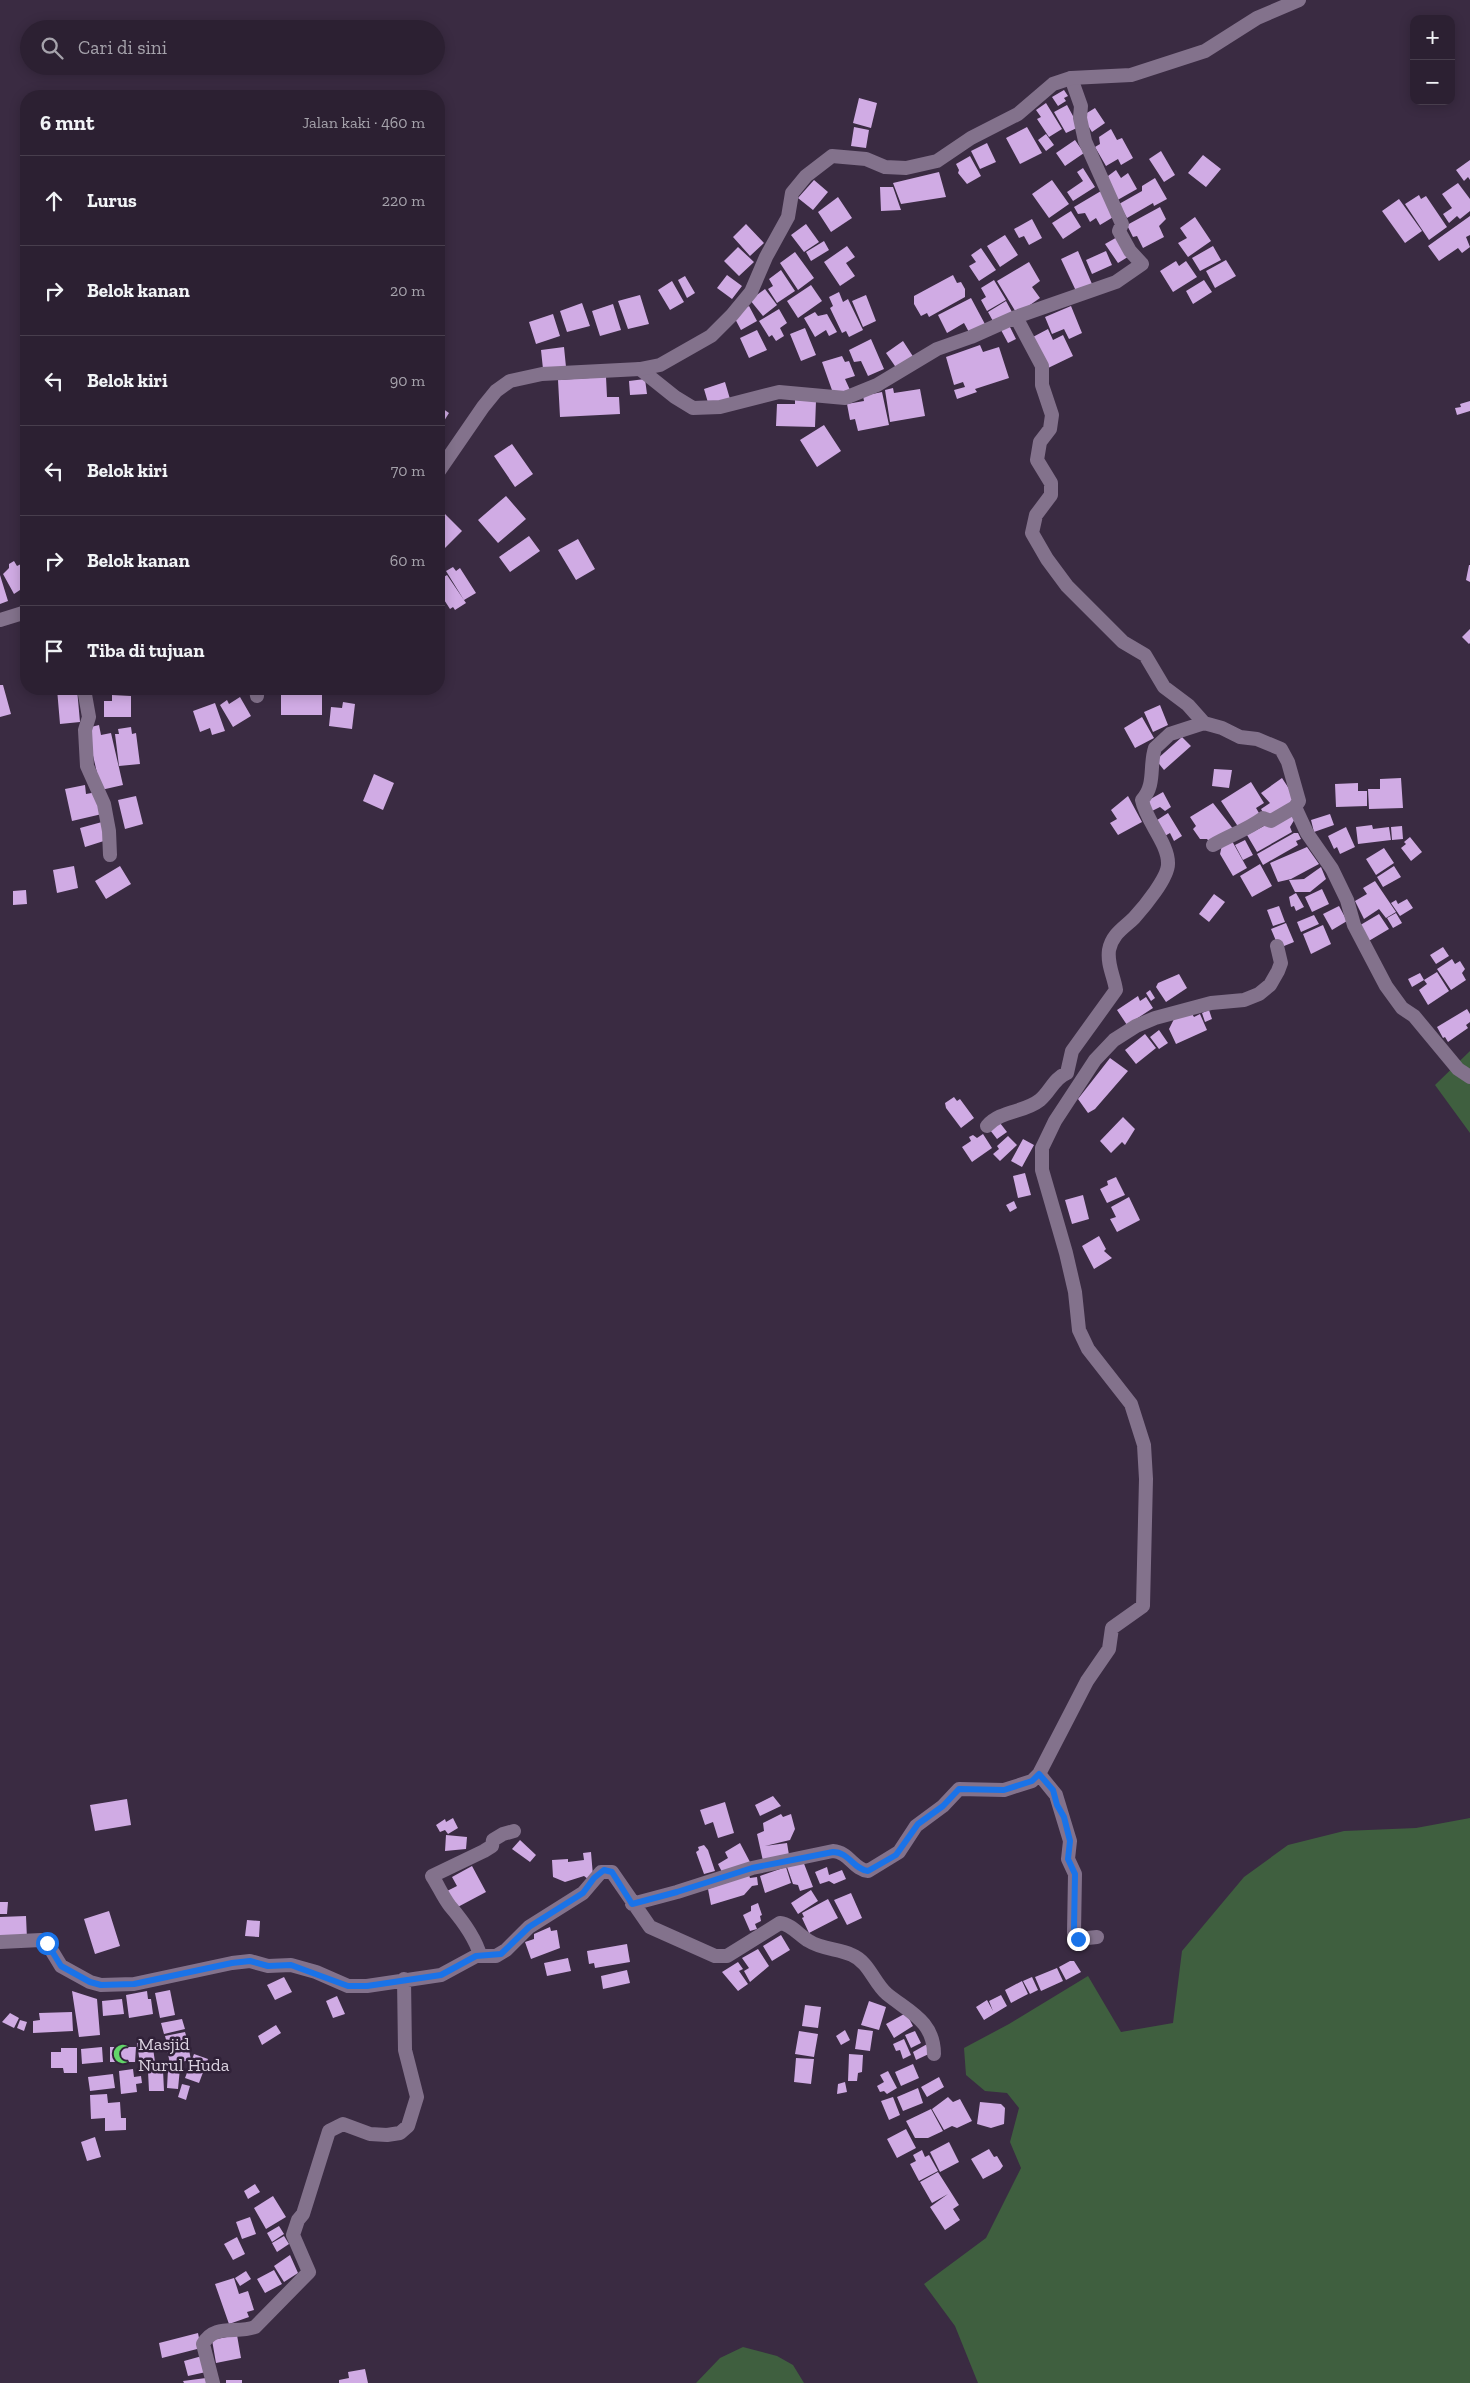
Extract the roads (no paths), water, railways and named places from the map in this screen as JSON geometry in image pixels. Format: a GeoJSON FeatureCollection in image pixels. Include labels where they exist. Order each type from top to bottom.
{"type":"FeatureCollection","features":[{"type":"Feature","properties":{"kind":"street"},"geometry":{"type":"LineString","coordinates":[[445,462],[483,407],[496,391],[510,381],[542,374],[640,369],[660,365],[711,336],[751,292],[766,256],[788,217],[792,193],[816,167],[832,156],[866,159],[885,167],[906,168],[937,161],[971,138],[1018,114],[1053,84],[1071,78],[1131,75],[1205,51],[1257,18],[1299,0]]}},
{"type":"Feature","properties":{"kind":"street"},"geometry":{"type":"LineString","coordinates":[[640,369],[675,397],[693,408],[720,407],[779,392],[844,398],[877,385],[937,349],[971,337],[1016,317],[1116,282],[1142,264],[1130,251],[1119,231],[1122,224],[1085,142],[1080,118],[1081,106],[1071,78]]}},
{"type":"Feature","properties":{"kind":"street"},"geometry":{"type":"LineString","coordinates":[[1016,317],[1042,366],[1042,385],[1052,415],[1050,429],[1040,442],[1037,452],[1037,460],[1050,483],[1051,495],[1036,515],[1032,525],[1033,537],[1062,580],[1082,603],[1123,642],[1145,656],[1164,687],[1188,705],[1204,722],[1240,737],[1257,739],[1281,749],[1288,762],[1299,801],[1295,807],[1271,821],[1263,818],[1242,832],[1230,835],[1212,845]]}},
{"type":"Feature","properties":{"kind":"street"},"geometry":{"type":"LineString","coordinates":[[0,620],[20,614]]}},
{"type":"Feature","properties":{"kind":"street"},"geometry":{"type":"LineString","coordinates":[[85,695],[89,717],[85,730],[87,766],[104,804],[110,836],[110,856]]}},
{"type":"Feature","properties":{"kind":"street"},"geometry":{"type":"LineString","coordinates":[[987,1126],[994,1118],[1019,1110],[1040,1100],[1047,1089],[1062,1075],[1068,1073],[1072,1051],[1116,990],[1110,969],[1111,943],[1119,931],[1146,904],[1166,873],[1168,863],[1162,844],[1144,811],[1142,800],[1148,794],[1151,785],[1155,748],[1170,734],[1204,722]]}},
{"type":"Feature","properties":{"kind":"street"},"geometry":{"type":"LineString","coordinates":[[1295,807],[1308,833],[1332,869],[1347,900],[1354,925],[1386,986],[1402,1008],[1414,1016],[1458,1069],[1470,1077]]}},
{"type":"Feature","properties":{"kind":"street"},"geometry":{"type":"LineString","coordinates":[[632,1904],[668,1895],[752,1868],[833,1852],[844,1854],[862,1870],[868,1871],[896,1855],[918,1824],[943,1806],[959,1789],[1004,1790],[1032,1781],[1039,1774],[1087,1681],[1109,1649],[1112,1628],[1143,1606],[1146,1479],[1144,1445],[1131,1404],[1088,1349],[1079,1330],[1075,1292],[1066,1253],[1042,1170],[1042,1148],[1055,1121],[1095,1060],[1114,1040],[1136,1026],[1155,1018],[1211,1003],[1244,1000],[1259,994],[1270,985],[1281,963],[1277,946]]}},
{"type":"Feature","properties":{"kind":"street"},"geometry":{"type":"LineString","coordinates":[[1039,1774],[1056,1795],[1070,1841],[1068,1859],[1075,1874],[1074,1933],[1078,1939],[1097,1937]]}},
{"type":"Feature","properties":{"kind":"street"},"geometry":{"type":"LineString","coordinates":[[480,1956],[477,1946],[458,1913],[449,1905],[432,1876],[484,1851],[492,1846],[493,1840],[497,1836],[514,1831]]}},
{"type":"Feature","properties":{"kind":"street"},"geometry":{"type":"LineString","coordinates":[[0,1942],[41,1940],[47,1943],[56,1960],[67,1970],[90,1982],[113,1986],[134,1984],[232,1963],[250,1961],[268,1966],[291,1965],[348,1986],[367,1986],[447,1974],[471,1957],[501,1954],[529,1927],[583,1893],[594,1878],[604,1870],[612,1872],[632,1904],[650,1927],[715,1956],[727,1956],[780,1923],[789,1926],[810,1943],[854,1955],[868,1968],[887,1994],[916,2016],[927,2028],[934,2040],[934,2054]]}},
{"type":"Feature","properties":{"kind":"street"},"geometry":{"type":"LineString","coordinates":[[213,2383],[203,2344],[206,2338],[216,2332],[227,2329],[247,2330],[255,2327],[262,2322],[288,2290],[309,2272],[293,2235],[298,2220],[303,2214],[329,2131],[343,2124],[370,2134],[394,2135],[404,2131],[408,2126],[417,2097],[405,2050],[404,1979]]}},
{"type":"Feature","properties":{"kind":"place","name":"Masjid Nurul Huda"},"geometry":{"type":"Point","coordinates":[123,2054]}}]}
